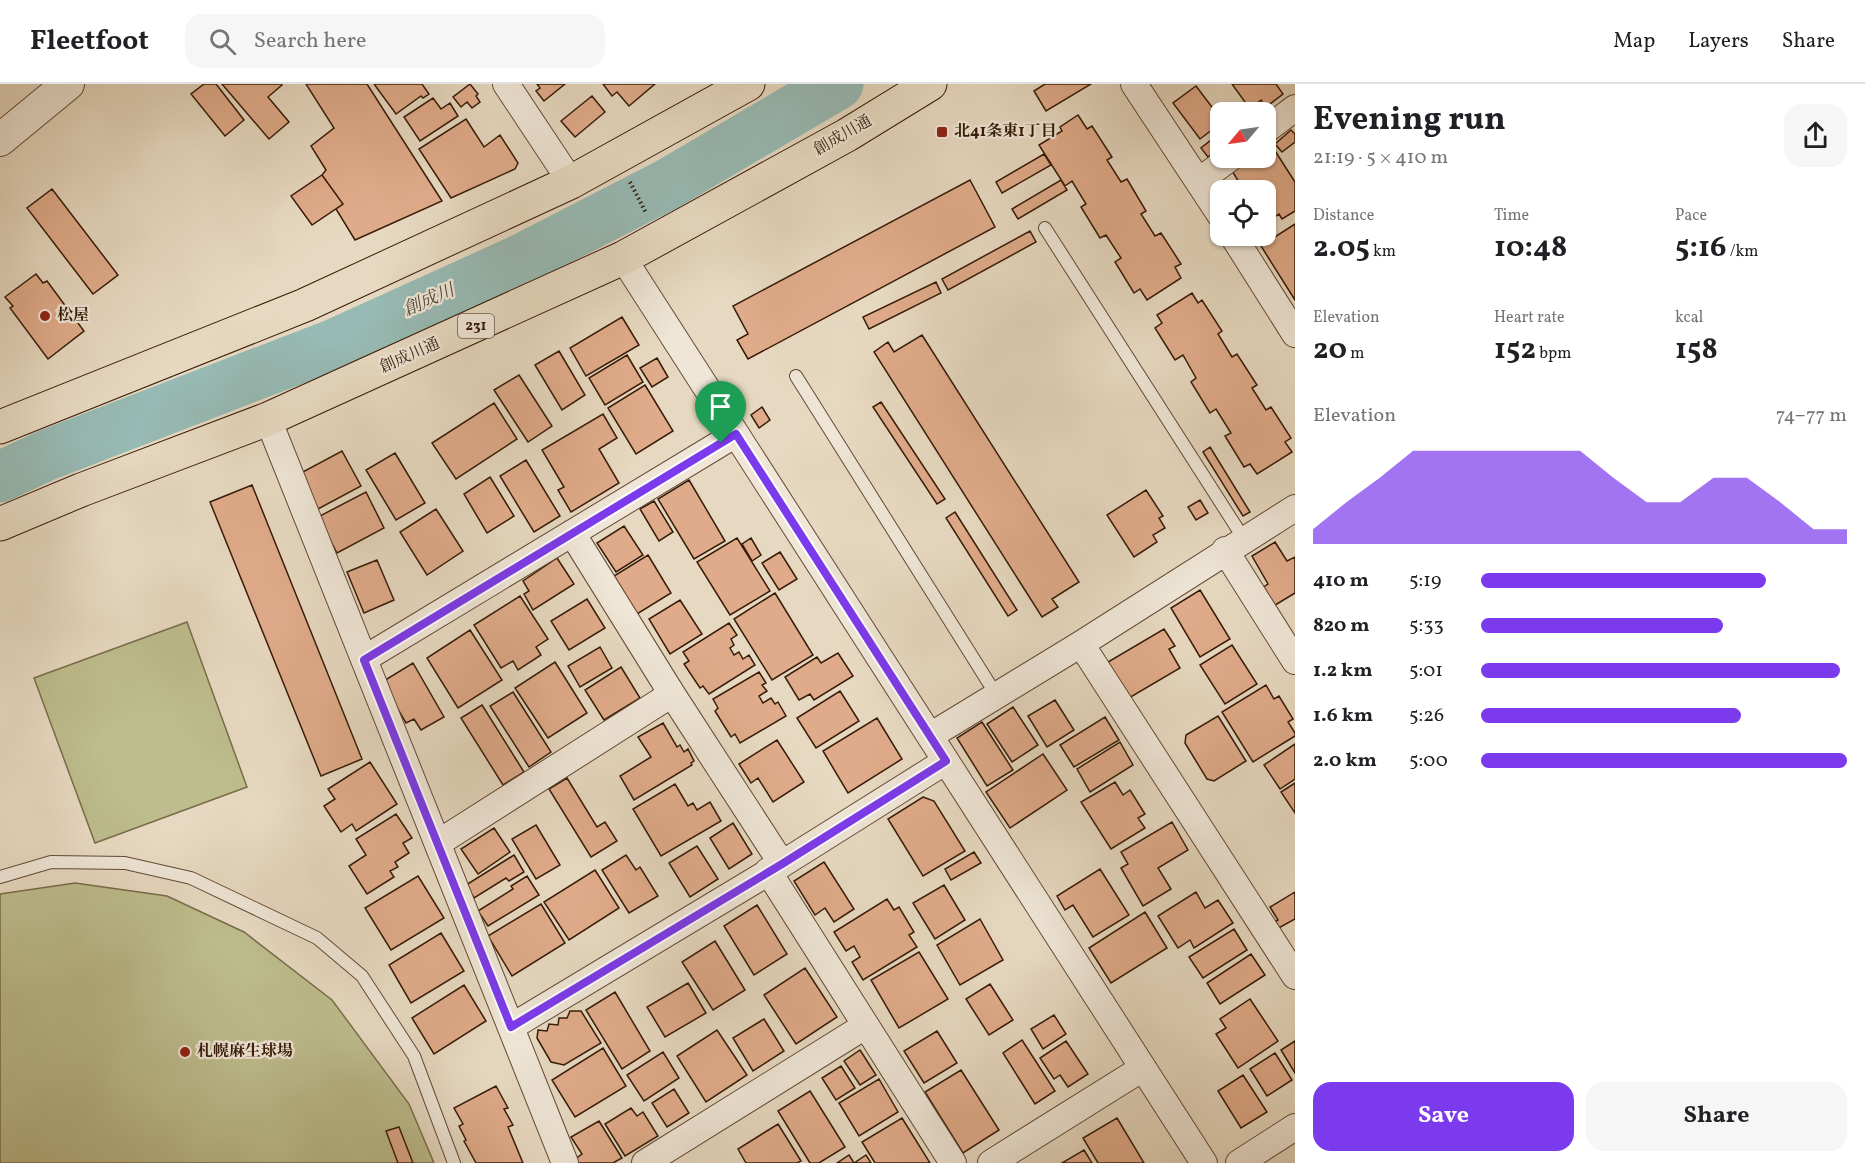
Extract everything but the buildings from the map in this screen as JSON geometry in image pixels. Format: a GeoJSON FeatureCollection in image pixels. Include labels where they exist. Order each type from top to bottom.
{"type":"FeatureCollection","features":[{"type":"Feature","properties":{"kind":"highway"},"geometry":{"type":"LineString","coordinates":[[0,427],[305,304],[571,182],[748,84]]}},
{"type":"Feature","properties":{"kind":"highway","name":"創成川通"},"geometry":{"type":"LineString","coordinates":[[0,524],[81,490],[268,418],[623,258],[847,135],[930,84]]}},
{"type":"Feature","properties":{"kind":"street"},"geometry":{"type":"LineString","coordinates":[[0,140],[68,84]]}},
{"type":"Feature","properties":{"kind":"street"},"geometry":{"type":"LineString","coordinates":[[506,84],[571,182]]}},
{"type":"Feature","properties":{"kind":"street"},"geometry":{"type":"LineString","coordinates":[[1134,84],[1210,198]]}},
{"type":"Feature","properties":{"kind":"street"},"geometry":{"type":"LineString","coordinates":[[1276,122],[1295,108]]}},
{"type":"Feature","properties":{"kind":"street"},"geometry":{"type":"LineString","coordinates":[[1199,181],[1217,168]]}},
{"type":"Feature","properties":{"kind":"street"},"geometry":{"type":"LineString","coordinates":[[1239,246],[1295,334]]}},
{"type":"Feature","properties":{"kind":"street"},"geometry":{"type":"LineString","coordinates":[[623,258],[1204,1163]]}},
{"type":"Feature","properties":{"kind":"street"},"geometry":{"type":"LineString","coordinates":[[268,418],[565,1163]]}},
{"type":"Feature","properties":{"kind":"street"},"geometry":{"type":"LineString","coordinates":[[364,660],[736,434]]}},
{"type":"Feature","properties":{"kind":"street"},"geometry":{"type":"LineString","coordinates":[[930,736],[998,696],[1295,508]]}},
{"type":"Feature","properties":{"kind":"street"},"geometry":{"type":"LineString","coordinates":[[572,533],[672,694],[775,867],[865,1026],[953,1163]]}},
{"type":"Feature","properties":{"kind":"street"},"geometry":{"type":"LineString","coordinates":[[1235,545],[1295,661]]}},
{"type":"Feature","properties":{"kind":"street"},"geometry":{"type":"LineString","coordinates":[[1081,644],[1295,976]]}},
{"type":"Feature","properties":{"kind":"street"},"geometry":{"type":"LineString","coordinates":[[438,843],[672,694]]}},
{"type":"Feature","properties":{"kind":"street"},"geometry":{"type":"LineString","coordinates":[[511,1027],[946,761]]}},
{"type":"Feature","properties":{"kind":"street"},"geometry":{"type":"LineString","coordinates":[[645,1163],[865,1026]]}},
{"type":"Feature","properties":{"kind":"street"},"geometry":{"type":"LineString","coordinates":[[991,1163],[1143,1068]]}},
{"type":"Feature","properties":{"kind":"street"},"geometry":{"type":"LineString","coordinates":[[1239,1163],[1295,1127]]}},
{"type":"Feature","properties":{"kind":"lane"},"geometry":{"type":"LineString","coordinates":[[1045,228],[1235,545]]}},
{"type":"Feature","properties":{"kind":"lane"},"geometry":{"type":"LineString","coordinates":[[796,376],[998,696]]}},
{"type":"Feature","properties":{"kind":"lane"},"geometry":{"type":"LineString","coordinates":[[0,877],[51,862],[125,863],[191,878],[317,938],[362,975],[414,1056],[454,1163]]}},
{"type":"Feature","properties":{"kind":"path"},"geometry":{"type":"LineString","coordinates":[[630,182],[648,215]]}},
{"type":"Feature","properties":{"kind":"green space"},"geometry":{"type":"Polygon","coordinates":[[[187,622],[247,787],[95,843],[34,678],[187,622]]]}},
{"type":"Feature","properties":{"kind":"green space","name":"札幌麻生球場"},"geometry":{"type":"Polygon","coordinates":[[[75,883],[167,896],[244,932],[332,1000],[409,1104],[434,1163],[0,1163],[0,894],[75,883]]]}},
{"type":"Feature","properties":{"kind":"waterway","name":"創成川"},"geometry":{"type":"LineString","coordinates":[[0,477],[47,455],[335,344],[518,261],[668,184],[838,84]]}},
{"type":"Feature","properties":{"kind":"place","name":"北41条東1丁目"},"geometry":{"type":"Point","coordinates":[942,132]}},
{"type":"Feature","properties":{"kind":"place","name":"松屋"},"geometry":{"type":"Point","coordinates":[45,316]}},
{"type":"Feature","properties":{"kind":"place","name":"札幌麻生球場"},"geometry":{"type":"Point","coordinates":[185,1052]}},
{"type":"Feature","properties":{"kind":"route"},"geometry":{"type":"LineString","coordinates":[[736,434],[946,761],[782,864],[511,1027],[364,660],[721,443],[736,434]]}}]}
